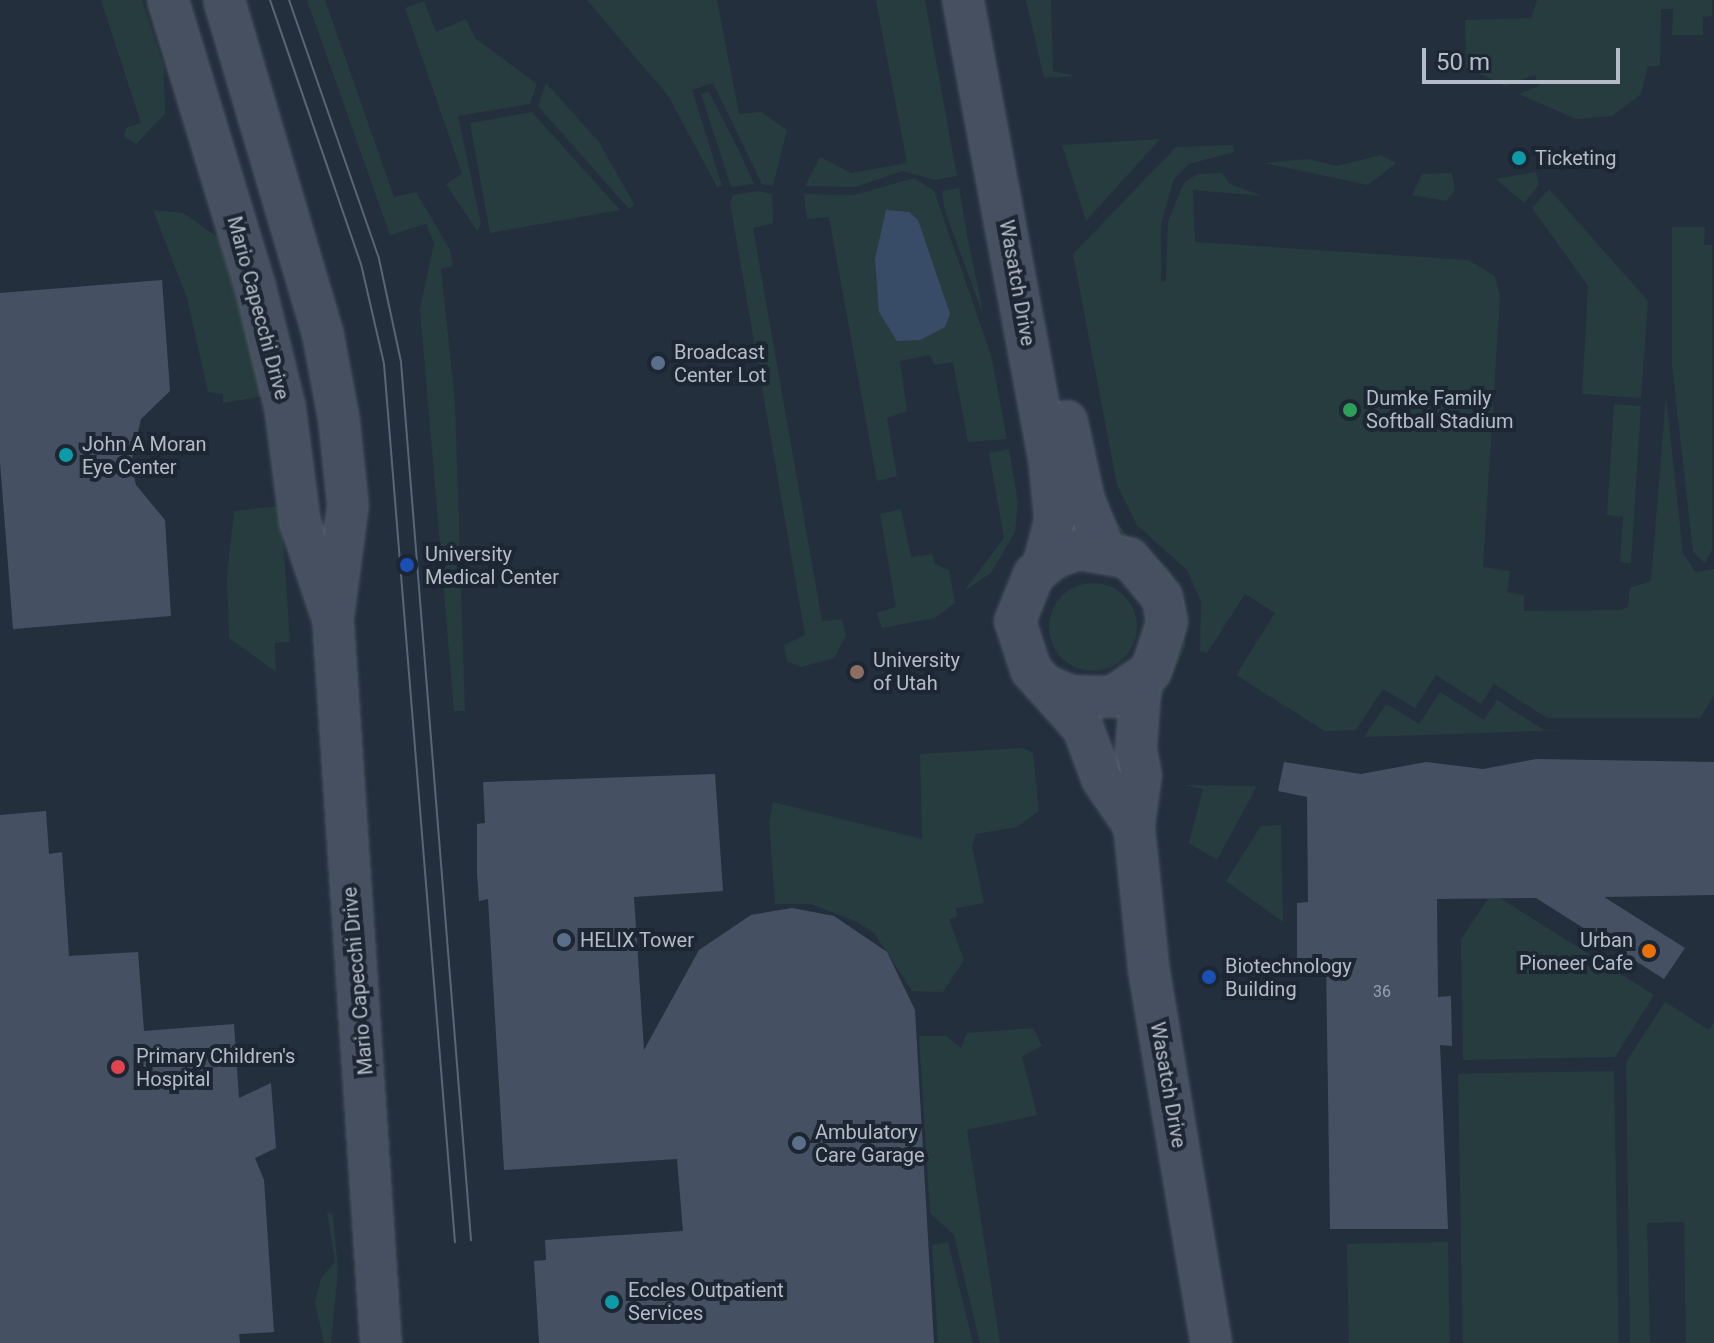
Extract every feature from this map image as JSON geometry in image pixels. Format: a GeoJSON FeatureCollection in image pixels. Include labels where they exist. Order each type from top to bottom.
{"type":"FeatureCollection","features":[{"type":"Feature","properties":{"kind":"street","name":"Mario Capecchi Drive"},"geometry":{"type":"LineString","coordinates":[[168,0],[255,286],[285,407],[300,522],[333,619]]}},
{"type":"Feature","properties":{"kind":"street","name":"Mario Capecchi Drive"},"geometry":{"type":"LineString","coordinates":[[224,0],[323,335],[339,420],[348,505],[333,619],[381,1343]]}},
{"type":"Feature","properties":{"kind":"street","name":"Wasatch Drive"},"geometry":{"type":"LineString","coordinates":[[963,0],[1049,459],[1055,520],[1043,566],[1020,596],[1015,621],[1031,670],[1050,687],[1083,728],[1102,779],[1134,826]]}},
{"type":"Feature","properties":{"kind":"street","name":"Wasatch Drive"},"geometry":{"type":"LineString","coordinates":[[989,0],[1074,458],[1104,549],[1078,549],[1043,566]]}},
{"type":"Feature","properties":{"kind":"street"},"geometry":{"type":"LineString","coordinates":[[1050,687],[1091,699],[1126,692],[1141,681],[1163,648],[1162,597],[1139,566],[1104,549]]}},
{"type":"Feature","properties":{"kind":"street","name":"Wasatch Drive"},"geometry":{"type":"LineString","coordinates":[[1141,681],[1141,775],[1134,826],[1149,971],[1211,1343]]}},
{"type":"Feature","properties":{"kind":"green space"},"geometry":{"type":"Polygon","coordinates":[[[101,0],[142,0],[164,67],[165,114],[136,144],[124,137],[126,128],[141,123],[101,0]]]}},
{"type":"Feature","properties":{"kind":"green space"},"geometry":{"type":"Polygon","coordinates":[[[307,0],[325,0],[394,197],[416,192],[450,250],[453,266],[441,269],[455,402],[465,711],[454,711],[420,309],[434,243],[426,224],[390,235],[307,0]]]}},
{"type":"Feature","properties":{"kind":"green space"},"geometry":{"type":"Polygon","coordinates":[[[587,0],[717,0],[739,114],[761,112],[787,130],[773,186],[762,184],[713,83],[692,90],[722,186],[717,187],[669,97],[587,0]]]}},
{"type":"Feature","properties":{"kind":"green space"},"geometry":{"type":"Polygon","coordinates":[[[876,0],[925,0],[957,176],[935,180],[902,171],[856,187],[805,186],[820,157],[851,173],[907,163],[876,0]]]}},
{"type":"Feature","properties":{"kind":"green space"},"geometry":{"type":"Polygon","coordinates":[[[1026,0],[1051,0],[1053,71],[1075,76],[1044,78],[1026,0]]]}},
{"type":"Feature","properties":{"kind":"green space"},"geometry":{"type":"Polygon","coordinates":[[[1537,0],[1712,0],[1712,16],[1703,17],[1703,35],[1672,35],[1673,9],[1661,9],[1660,66],[1648,66],[1641,94],[1612,116],[1576,119],[1519,94],[1539,86],[1535,75],[1505,86],[1466,67],[1465,20],[1531,18],[1537,0]]]}},
{"type":"Feature","properties":{"kind":"green space"},"geometry":{"type":"Polygon","coordinates":[[[424,1],[436,32],[466,19],[475,38],[537,84],[530,104],[458,116],[481,224],[477,231],[446,184],[462,174],[405,8],[424,1]]]}},
{"type":"Feature","properties":{"kind":"green space"},"geometry":{"type":"Polygon","coordinates":[[[546,83],[599,142],[634,204],[629,209],[538,106],[546,83]]]}},
{"type":"Feature","properties":{"kind":"green space"},"geometry":{"type":"Polygon","coordinates":[[[709,92],[754,184],[731,187],[701,94],[709,92]]]}},
{"type":"Feature","properties":{"kind":"green space"},"geometry":{"type":"Polygon","coordinates":[[[532,112],[620,210],[490,233],[470,123],[532,112]]]}},
{"type":"Feature","properties":{"kind":"green space"},"geometry":{"type":"Polygon","coordinates":[[[1160,139],[1086,221],[1062,145],[1160,139]]]}},
{"type":"Feature","properties":{"kind":"green space"},"geometry":{"type":"Polygon","coordinates":[[[1233,145],[1234,152],[1189,164],[1174,179],[1161,224],[1161,282],[1166,281],[1168,221],[1184,183],[1197,174],[1222,173],[1230,184],[1262,196],[1193,190],[1195,242],[1468,260],[1495,276],[1500,296],[1483,567],[1510,571],[1507,592],[1524,595],[1524,611],[1621,610],[1628,607],[1630,588],[1651,581],[1666,395],[1683,554],[1696,572],[1714,569],[1714,696],[1700,718],[1547,718],[1494,684],[1481,704],[1436,675],[1415,708],[1383,689],[1356,730],[1325,731],[1236,675],[1275,613],[1245,594],[1207,653],[1200,651],[1201,602],[1187,570],[1137,525],[1117,485],[1073,254],[1176,147],[1233,145]]]}},
{"type":"Feature","properties":{"kind":"green space"},"geometry":{"type":"Polygon","coordinates":[[[1381,155],[1396,163],[1368,185],[1264,163],[1308,159],[1337,166],[1381,155]]]}},
{"type":"Feature","properties":{"kind":"green space"},"geometry":{"type":"Polygon","coordinates":[[[1536,172],[1539,185],[1524,203],[1496,179],[1536,172]]]}},
{"type":"Feature","properties":{"kind":"green space"},"geometry":{"type":"Polygon","coordinates":[[[1452,173],[1455,190],[1446,201],[1412,195],[1422,174],[1452,173]]]}},
{"type":"Feature","properties":{"kind":"green space"},"geometry":{"type":"Polygon","coordinates":[[[914,178],[934,191],[991,355],[1007,439],[968,442],[953,362],[934,365],[930,355],[900,361],[907,411],[887,418],[897,476],[877,481],[829,217],[807,219],[804,194],[854,195],[914,178]]]}},
{"type":"Feature","properties":{"kind":"green space"},"geometry":{"type":"Polygon","coordinates":[[[959,188],[984,317],[945,211],[942,191],[959,188]]]}},
{"type":"Feature","properties":{"kind":"green space"},"geometry":{"type":"Polygon","coordinates":[[[1549,189],[1648,301],[1641,398],[1582,394],[1588,286],[1532,208],[1549,189]]]}},
{"type":"Feature","properties":{"kind":"green space"},"geometry":{"type":"Polygon","coordinates":[[[758,191],[772,194],[773,223],[753,228],[822,621],[842,619],[846,636],[834,658],[801,667],[787,661],[784,645],[805,635],[730,203],[733,195],[758,191]]]}},
{"type":"Feature","properties":{"kind":"green space"},"geometry":{"type":"Polygon","coordinates":[[[153,210],[183,213],[219,238],[265,396],[223,403],[223,394],[208,392],[187,298],[153,210]]]}},
{"type":"Feature","properties":{"kind":"green space"},"geometry":{"type":"Polygon","coordinates":[[[1672,227],[1705,227],[1704,245],[1712,245],[1712,550],[1705,563],[1693,552],[1672,365],[1672,227]]]}},
{"type":"Feature","properties":{"kind":"green space"},"geometry":{"type":"Polygon","coordinates":[[[1614,404],[1641,406],[1631,563],[1620,562],[1623,517],[1607,515],[1614,404]]]}},
{"type":"Feature","properties":{"kind":"green space"},"geometry":{"type":"Polygon","coordinates":[[[1009,449],[1018,503],[1015,532],[991,573],[964,591],[1004,538],[989,453],[1009,449]]]}},
{"type":"Feature","properties":{"kind":"green space"},"geometry":{"type":"Polygon","coordinates":[[[281,506],[290,642],[275,643],[276,672],[229,638],[227,577],[234,511],[281,506]]]}},
{"type":"Feature","properties":{"kind":"green space"},"geometry":{"type":"Polygon","coordinates":[[[901,509],[911,557],[932,554],[935,564],[949,570],[955,603],[935,618],[882,628],[877,613],[896,607],[880,514],[901,509]]]}},
{"type":"Feature","properties":{"kind":"green space"},"geometry":{"type":"Polygon","coordinates":[[[1108,511],[1128,537],[1168,568],[1185,602],[1185,647],[1156,710],[1155,693],[1171,667],[1128,544],[1108,511]]]}},
{"type":"Feature","properties":{"kind":"green space"},"geometry":{"type":"Polygon","coordinates":[[[1084,583],[1102,583],[1118,590],[1130,602],[1137,618],[1137,636],[1130,652],[1118,664],[1102,671],[1084,671],[1068,664],[1056,652],[1049,636],[1049,618],[1056,602],[1068,590],[1084,583]]]}},
{"type":"Feature","properties":{"kind":"green space"},"geometry":{"type":"Polygon","coordinates":[[[1440,692],[1484,720],[1497,700],[1544,730],[1569,730],[1364,737],[1386,704],[1419,724],[1440,692]]]}},
{"type":"Feature","properties":{"kind":"green space"},"geometry":{"type":"Polygon","coordinates":[[[1023,748],[1033,753],[1039,811],[1017,827],[976,834],[972,846],[984,903],[956,908],[957,917],[949,919],[964,960],[943,992],[912,991],[874,933],[857,922],[811,904],[775,904],[769,822],[773,802],[922,839],[920,754],[1023,748]]]}},
{"type":"Feature","properties":{"kind":"green space"},"geometry":{"type":"Polygon","coordinates":[[[1185,785],[1257,786],[1217,860],[1189,843],[1203,789],[1185,785]]]}},
{"type":"Feature","properties":{"kind":"green space"},"geometry":{"type":"Polygon","coordinates":[[[1281,825],[1283,922],[1226,881],[1261,826],[1281,825]]]}},
{"type":"Feature","properties":{"kind":"green space"},"geometry":{"type":"Polygon","coordinates":[[[1492,893],[1654,995],[1615,1057],[1463,1060],[1461,939],[1492,893]]]}},
{"type":"Feature","properties":{"kind":"green space"},"geometry":{"type":"Polygon","coordinates":[[[1665,1002],[1709,1030],[1714,1023],[1714,1343],[1686,1343],[1684,1222],[1647,1223],[1650,1343],[1630,1343],[1626,1062],[1665,1002]]]}},
{"type":"Feature","properties":{"kind":"green space"},"geometry":{"type":"Polygon","coordinates":[[[1033,1028],[1042,1046],[1022,1056],[1037,1115],[967,1130],[1000,1343],[980,1343],[954,1235],[930,1213],[919,1036],[946,1036],[961,1048],[967,1033],[1033,1028]]]}},
{"type":"Feature","properties":{"kind":"green space"},"geometry":{"type":"Polygon","coordinates":[[[1614,1071],[1619,1343],[1463,1343],[1458,1074],[1614,1071]]]}},
{"type":"Feature","properties":{"kind":"green space"},"geometry":{"type":"Polygon","coordinates":[[[327,1212],[333,1215],[338,1270],[331,1343],[324,1343],[315,1302],[321,1278],[335,1262],[327,1212]]]}},
{"type":"Feature","properties":{"kind":"green space"},"geometry":{"type":"Polygon","coordinates":[[[948,1242],[973,1343],[938,1343],[932,1245],[948,1242]]]}},
{"type":"Feature","properties":{"kind":"green space"},"geometry":{"type":"Polygon","coordinates":[[[1448,1242],[1450,1343],[1349,1343],[1347,1244],[1448,1242]]]}},
{"type":"Feature","properties":{"kind":"water"},"geometry":{"type":"Polygon","coordinates":[[[886,210],[909,212],[918,220],[950,314],[945,327],[920,340],[897,341],[879,312],[875,259],[886,210]]]}},
{"type":"Feature","properties":{"kind":"building","name":"John A Moran Eye Center"},"geometry":{"type":"Polygon","coordinates":[[[162,280],[170,391],[141,419],[131,463],[136,485],[165,520],[171,616],[13,629],[0,462],[0,293],[162,280]]]}},
{"type":"Feature","properties":{"kind":"building"},"geometry":{"type":"Polygon","coordinates":[[[1536,759],[1714,762],[1714,895],[1604,897],[1685,948],[1664,979],[1536,898],[1437,899],[1438,997],[1451,996],[1452,1046],[1440,1045],[1448,1229],[1330,1229],[1326,958],[1297,958],[1297,903],[1308,902],[1307,797],[1278,791],[1284,762],[1361,774],[1426,762],[1483,769],[1536,759]]]}},
{"type":"Feature","properties":{"kind":"building"},"geometry":{"type":"Polygon","coordinates":[[[715,774],[723,891],[634,897],[644,1050],[699,950],[751,915],[792,908],[834,916],[887,952],[915,1010],[934,1343],[539,1343],[534,1261],[546,1260],[545,1240],[683,1231],[677,1159],[504,1170],[488,899],[479,901],[477,874],[477,824],[485,823],[483,782],[715,774]]]}},
{"type":"Feature","properties":{"kind":"building","name":"Primary Children's Hospital"},"geometry":{"type":"Polygon","coordinates":[[[46,811],[49,854],[62,852],[69,956],[138,952],[144,1031],[234,1024],[239,1098],[271,1083],[276,1148],[255,1158],[264,1180],[274,1332],[239,1334],[240,1343],[0,1343],[0,815],[46,811]]]}},
{"type":"Feature","properties":{"kind":"tram line"},"geometry":{"type":"LineString","coordinates":[[270,0],[361,264],[384,364],[455,1242]]}},
{"type":"Feature","properties":{"kind":"tram line"},"geometry":{"type":"LineString","coordinates":[[289,0],[379,259],[401,362],[471,1240]]}},
{"type":"Feature","properties":{"kind":"place","name":"Ticketing"},"geometry":{"type":"Point","coordinates":[1519,158]}},
{"type":"Feature","properties":{"kind":"place","name":"Broadcast Center Lot"},"geometry":{"type":"Point","coordinates":[658,363]}},
{"type":"Feature","properties":{"kind":"place","name":"Dumke Family Softball Stadium"},"geometry":{"type":"Point","coordinates":[1350,410]}},
{"type":"Feature","properties":{"kind":"place","name":"John A Moran Eye Center"},"geometry":{"type":"Point","coordinates":[66,455]}},
{"type":"Feature","properties":{"kind":"place","name":"University Medical Center"},"geometry":{"type":"Point","coordinates":[407,565]}},
{"type":"Feature","properties":{"kind":"place","name":"University of Utah"},"geometry":{"type":"Point","coordinates":[857,672]}},
{"type":"Feature","properties":{"kind":"place","name":"HELIX Tower"},"geometry":{"type":"Point","coordinates":[564,940]}},
{"type":"Feature","properties":{"kind":"place","name":"Urban Pioneer Cafe"},"geometry":{"type":"Point","coordinates":[1649,951]}},
{"type":"Feature","properties":{"kind":"place","name":"Biotechnology Building"},"geometry":{"type":"Point","coordinates":[1209,977]}},
{"type":"Feature","properties":{"kind":"place","name":"Primary Children's Hospital"},"geometry":{"type":"Point","coordinates":[118,1067]}},
{"type":"Feature","properties":{"kind":"place","name":"Ambulatory Care Garage"},"geometry":{"type":"Point","coordinates":[799,1143]}},
{"type":"Feature","properties":{"kind":"place","name":"Eccles Outpatient Services"},"geometry":{"type":"Point","coordinates":[612,1302]}}]}
